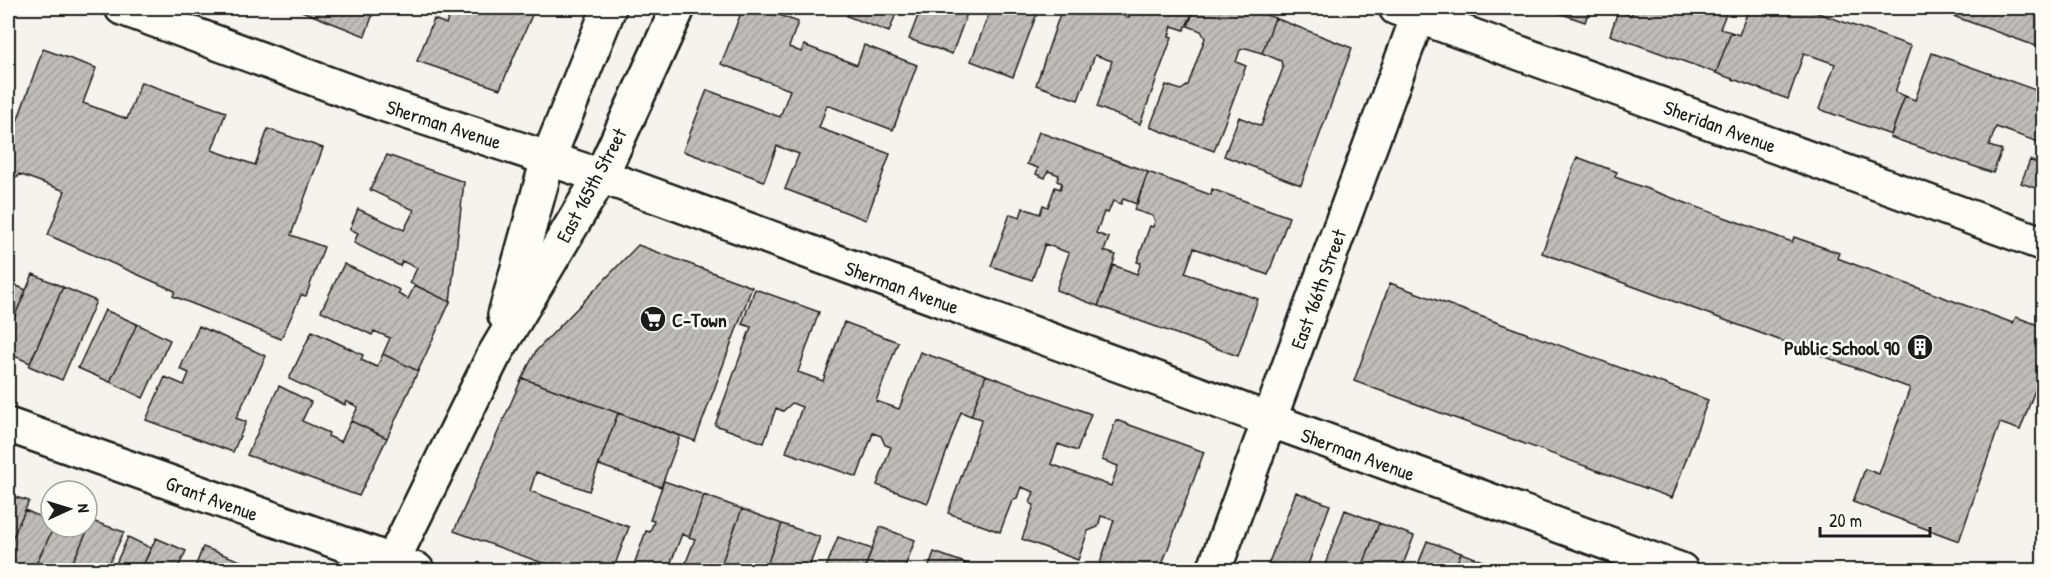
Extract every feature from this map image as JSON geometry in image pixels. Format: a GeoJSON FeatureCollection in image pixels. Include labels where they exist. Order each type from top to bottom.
{"type":"FeatureCollection","features":[{"type":"Feature","properties":{"kind":"street","name":"Sherman Avenue"},"geometry":{"type":"LineString","coordinates":[[122,8],[383,104],[601,176],[1269,422],[1681,570]]}},
{"type":"Feature","properties":{"kind":"street","name":"East 165th Street"},"geometry":{"type":"LineString","coordinates":[[493,357],[548,159],[609,8]]}},
{"type":"Feature","properties":{"kind":"street","name":"East 165th Street"},"geometry":{"type":"LineString","coordinates":[[399,567],[493,357],[601,176],[678,8]]}},
{"type":"Feature","properties":{"kind":"street","name":"Sheridan Avenue"},"geometry":{"type":"LineString","coordinates":[[1412,10],[2043,244]]}},
{"type":"Feature","properties":{"kind":"street","name":"East 166th Street"},"geometry":{"type":"LineString","coordinates":[[1214,570],[1269,422],[1412,10]]}},
{"type":"Feature","properties":{"kind":"street","name":"Grant Avenue"},"geometry":{"type":"LineString","coordinates":[[8,425],[399,567]]}},
{"type":"Feature","properties":{"kind":"building"},"geometry":{"type":"Polygon","coordinates":[[[294,8],[375,8],[365,36],[294,8]]]}},
{"type":"Feature","properties":{"kind":"building"},"geometry":{"type":"Polygon","coordinates":[[[453,8],[535,8],[500,89],[417,61],[434,19],[446,24],[453,8]]]}},
{"type":"Feature","properties":{"kind":"building"},"geometry":{"type":"Polygon","coordinates":[[[743,8],[760,8],[798,22],[789,47],[801,52],[804,45],[857,65],[864,45],[917,65],[893,130],[827,105],[819,128],[890,154],[866,220],[785,189],[799,154],[777,146],[764,181],[683,151],[707,90],[780,117],[790,90],[721,64],[743,8]]]}},
{"type":"Feature","properties":{"kind":"building"},"geometry":{"type":"Polygon","coordinates":[[[850,8],[898,8],[889,32],[847,16],[850,8]]]}},
{"type":"Feature","properties":{"kind":"building"},"geometry":{"type":"Polygon","coordinates":[[[921,8],[969,8],[952,54],[909,39],[921,8]]]}},
{"type":"Feature","properties":{"kind":"building"},"geometry":{"type":"Polygon","coordinates":[[[991,8],[1039,8],[1013,77],[971,61],[991,8]]]}},
{"type":"Feature","properties":{"kind":"building"},"geometry":{"type":"Polygon","coordinates":[[[1062,8],[1112,8],[1111,11],[1129,18],[1133,8],[1195,8],[1184,30],[1172,26],[1169,36],[1172,37],[1140,124],[1097,107],[1112,61],[1095,55],[1078,100],[1036,85],[1062,8]]]}},
{"type":"Feature","properties":{"kind":"building"},"geometry":{"type":"Polygon","coordinates":[[[1195,8],[1245,8],[1275,18],[1262,53],[1246,48],[1240,50],[1236,62],[1246,66],[1214,151],[1150,127],[1166,85],[1181,90],[1188,85],[1205,38],[1201,31],[1188,26],[1195,8]]]}},
{"type":"Feature","properties":{"kind":"building"},"geometry":{"type":"Polygon","coordinates":[[[1545,8],[1590,8],[1585,22],[1545,8]]]}},
{"type":"Feature","properties":{"kind":"building"},"geometry":{"type":"Polygon","coordinates":[[[1634,8],[1728,8],[1720,29],[1731,32],[1716,73],[1610,35],[1618,11],[1631,15],[1634,8]]]}},
{"type":"Feature","properties":{"kind":"building"},"geometry":{"type":"Polygon","coordinates":[[[1749,8],[1804,8],[1911,46],[1895,92],[1905,96],[1891,135],[1819,109],[1835,64],[1804,53],[1788,99],[1716,73],[1731,32],[1739,35],[1749,8]]]}},
{"type":"Feature","properties":{"kind":"building"},"geometry":{"type":"Polygon","coordinates":[[[1947,8],[2044,8],[2044,49],[1945,13],[1947,8]]]}},
{"type":"Feature","properties":{"kind":"building"},"geometry":{"type":"Polygon","coordinates":[[[1275,18],[1352,48],[1301,185],[1224,156],[1239,117],[1261,126],[1283,68],[1281,61],[1262,53],[1275,18]]]}},
{"type":"Feature","properties":{"kind":"building"},"geometry":{"type":"Polygon","coordinates":[[[43,49],[96,68],[83,103],[127,119],[141,82],[226,112],[212,150],[255,165],[268,129],[323,148],[291,235],[324,247],[306,296],[301,295],[281,339],[173,296],[175,291],[48,235],[65,191],[19,174],[18,177],[8,174],[8,147],[43,49]]]}},
{"type":"Feature","properties":{"kind":"building"},"geometry":{"type":"Polygon","coordinates":[[[1932,53],[2044,93],[2044,144],[1996,127],[1989,146],[2002,150],[1993,173],[1890,137],[1905,96],[1915,100],[1932,53]]]}},
{"type":"Feature","properties":{"kind":"building"},"geometry":{"type":"Polygon","coordinates":[[[1039,132],[1148,172],[1137,204],[1123,199],[1121,204],[1113,201],[1108,213],[1104,212],[1096,233],[1109,238],[1104,251],[1116,255],[1098,306],[1056,290],[1069,253],[1045,244],[1032,280],[991,266],[1010,214],[1020,217],[1023,208],[1040,214],[1043,205],[1048,207],[1055,187],[1060,189],[1062,183],[1057,181],[1059,175],[1048,171],[1045,178],[1036,174],[1038,168],[1027,164],[1039,132]]]}},
{"type":"Feature","properties":{"kind":"building"},"geometry":{"type":"Polygon","coordinates":[[[387,155],[464,182],[450,302],[410,283],[417,268],[402,261],[400,266],[354,243],[358,233],[350,229],[358,209],[404,230],[414,210],[370,190],[387,155]]]}},
{"type":"Feature","properties":{"kind":"building","name":"Public School 90"},"geometry":{"type":"Polygon","coordinates":[[[1577,157],[1617,172],[1615,177],[1792,242],[1794,237],[1839,253],[1837,258],[2013,323],[2016,317],[2044,327],[2044,366],[2020,430],[2000,423],[1959,541],[1853,502],[1865,469],[1879,474],[1910,388],[1542,253],[1577,157]]]}},
{"type":"Feature","properties":{"kind":"building"},"geometry":{"type":"Polygon","coordinates":[[[2030,160],[2042,165],[2044,160],[2044,191],[2021,183],[2030,160]]]}},
{"type":"Feature","properties":{"kind":"building"},"geometry":{"type":"Polygon","coordinates":[[[1148,172],[1211,195],[1212,189],[1289,217],[1268,275],[1194,248],[1185,273],[1258,299],[1238,356],[1098,306],[1113,265],[1137,274],[1141,263],[1137,262],[1150,226],[1153,227],[1155,221],[1153,216],[1134,210],[1148,172]]]}},
{"type":"Feature","properties":{"kind":"building","name":"C-Town"},"geometry":{"type":"Polygon","coordinates":[[[638,245],[752,287],[695,441],[522,378],[536,351],[638,245]]]}},
{"type":"Feature","properties":{"kind":"building"},"geometry":{"type":"Polygon","coordinates":[[[344,264],[400,290],[398,294],[408,299],[415,285],[450,302],[418,371],[383,354],[390,338],[374,331],[372,335],[321,311],[344,264]]]}},
{"type":"Feature","properties":{"kind":"building"},"geometry":{"type":"Polygon","coordinates":[[[33,274],[63,287],[30,363],[8,353],[8,332],[33,274]]]}},
{"type":"Feature","properties":{"kind":"building"},"geometry":{"type":"Polygon","coordinates":[[[8,282],[26,290],[8,332],[8,282]]]}},
{"type":"Feature","properties":{"kind":"building"},"geometry":{"type":"Polygon","coordinates":[[[1390,283],[1708,400],[1672,498],[1354,381],[1390,283]]]}},
{"type":"Feature","properties":{"kind":"building"},"geometry":{"type":"Polygon","coordinates":[[[63,287],[96,301],[62,380],[29,366],[63,287]]]}},
{"type":"Feature","properties":{"kind":"building"},"geometry":{"type":"Polygon","coordinates":[[[755,289],[819,312],[798,372],[823,381],[844,322],[898,342],[876,401],[899,409],[920,352],[986,375],[971,416],[961,412],[928,503],[877,485],[891,447],[885,445],[881,436],[873,433],[857,477],[786,452],[802,407],[792,403],[783,411],[776,408],[764,443],[715,425],[751,327],[742,324],[755,289]]]}},
{"type":"Feature","properties":{"kind":"building"},"geometry":{"type":"Polygon","coordinates":[[[105,310],[137,324],[110,382],[78,368],[105,310]]]}},
{"type":"Feature","properties":{"kind":"building"},"geometry":{"type":"Polygon","coordinates":[[[137,324],[170,340],[143,398],[110,382],[137,324]]]}},
{"type":"Feature","properties":{"kind":"building"},"geometry":{"type":"Polygon","coordinates":[[[199,326],[266,356],[236,418],[246,422],[233,452],[146,420],[165,377],[184,385],[189,373],[180,369],[199,326]]]}},
{"type":"Feature","properties":{"kind":"building"},"geometry":{"type":"Polygon","coordinates":[[[312,331],[363,355],[361,360],[377,367],[383,354],[418,371],[387,438],[351,421],[358,407],[346,401],[345,405],[289,379],[312,331]]]}},
{"type":"Feature","properties":{"kind":"building"},"geometry":{"type":"Polygon","coordinates":[[[986,375],[1091,414],[1077,451],[1058,444],[1051,464],[1111,486],[1118,466],[1102,460],[1116,420],[1204,452],[1160,570],[1098,570],[1114,520],[1101,516],[1098,527],[1088,531],[1078,560],[1022,539],[1034,505],[1030,503],[1034,492],[1021,487],[1017,498],[1012,501],[1000,532],[948,513],[982,419],[971,416],[986,375]]]}},
{"type":"Feature","properties":{"kind":"building"},"geometry":{"type":"Polygon","coordinates":[[[522,378],[618,413],[589,491],[536,472],[530,491],[629,527],[613,570],[562,570],[454,531],[522,378]]]}},
{"type":"Feature","properties":{"kind":"building"},"geometry":{"type":"Polygon","coordinates":[[[279,386],[311,402],[302,421],[329,433],[328,436],[341,442],[351,421],[387,438],[359,496],[247,455],[279,386]]]}},
{"type":"Feature","properties":{"kind":"building"},"geometry":{"type":"Polygon","coordinates":[[[618,413],[680,436],[661,487],[599,465],[618,413]]]}},
{"type":"Feature","properties":{"kind":"building"},"geometry":{"type":"Polygon","coordinates":[[[664,481],[704,495],[689,537],[682,534],[668,570],[632,570],[646,531],[650,532],[654,521],[650,520],[664,481]]]}},
{"type":"Feature","properties":{"kind":"building"},"geometry":{"type":"Polygon","coordinates":[[[1296,492],[1330,505],[1306,570],[1266,570],[1296,492]]]}},
{"type":"Feature","properties":{"kind":"building"},"geometry":{"type":"Polygon","coordinates":[[[8,495],[29,501],[8,548],[8,495]]]}},
{"type":"Feature","properties":{"kind":"building"},"geometry":{"type":"Polygon","coordinates":[[[704,495],[742,509],[719,570],[683,570],[695,539],[689,537],[704,495]]]}},
{"type":"Feature","properties":{"kind":"building"},"geometry":{"type":"Polygon","coordinates":[[[742,509],[782,524],[767,565],[759,562],[756,570],[719,570],[742,509]]]}},
{"type":"Feature","properties":{"kind":"building"},"geometry":{"type":"Polygon","coordinates":[[[25,510],[39,516],[39,539],[48,539],[33,570],[8,570],[8,548],[25,510]]]}},
{"type":"Feature","properties":{"kind":"building"},"geometry":{"type":"Polygon","coordinates":[[[1345,510],[1379,523],[1361,570],[1323,570],[1345,510]]]}},
{"type":"Feature","properties":{"kind":"building"},"geometry":{"type":"Polygon","coordinates":[[[99,523],[124,532],[106,570],[69,570],[84,539],[99,539],[99,523]]]}},
{"type":"Feature","properties":{"kind":"building"},"geometry":{"type":"Polygon","coordinates":[[[1379,523],[1414,536],[1401,570],[1361,570],[1379,523]]]}},
{"type":"Feature","properties":{"kind":"building"},"geometry":{"type":"Polygon","coordinates":[[[782,524],[820,537],[808,570],[771,570],[772,568],[767,565],[782,524]]]}},
{"type":"Feature","properties":{"kind":"building"},"geometry":{"type":"Polygon","coordinates":[[[880,527],[915,540],[904,570],[864,570],[880,527]]]}},
{"type":"Feature","properties":{"kind":"building"},"geometry":{"type":"Polygon","coordinates":[[[128,537],[151,548],[141,570],[113,570],[128,537]]]}},
{"type":"Feature","properties":{"kind":"building"},"geometry":{"type":"Polygon","coordinates":[[[838,537],[872,549],[864,570],[825,570],[838,537]]]}},
{"type":"Feature","properties":{"kind":"building"},"geometry":{"type":"Polygon","coordinates":[[[156,538],[186,551],[177,570],[141,570],[156,538]]]}},
{"type":"Feature","properties":{"kind":"building"},"geometry":{"type":"Polygon","coordinates":[[[48,539],[84,539],[69,570],[33,570],[48,539]]]}},
{"type":"Feature","properties":{"kind":"building"},"geometry":{"type":"Polygon","coordinates":[[[1427,541],[1461,553],[1454,570],[1416,570],[1427,541]]]}},
{"type":"Feature","properties":{"kind":"building"},"geometry":{"type":"Polygon","coordinates":[[[203,547],[265,570],[194,570],[203,547]]]}},
{"type":"Feature","properties":{"kind":"building"},"geometry":{"type":"Polygon","coordinates":[[[934,552],[965,563],[963,570],[923,570],[928,569],[934,552]]]}},
{"type":"Feature","properties":{"kind":"building"},"geometry":{"type":"Polygon","coordinates":[[[1461,553],[1497,566],[1495,570],[1454,570],[1461,553]]]}},
{"type":"Feature","properties":{"kind":"building"},"geometry":{"type":"Polygon","coordinates":[[[965,563],[985,570],[963,570],[965,563]]]}},
{"type":"Feature","properties":{"kind":"place","name":"C-Town"},"geometry":{"type":"Point","coordinates":[653,319]}},
{"type":"Feature","properties":{"kind":"place","name":"Public School 90"},"geometry":{"type":"Point","coordinates":[1920,347]}}]}
